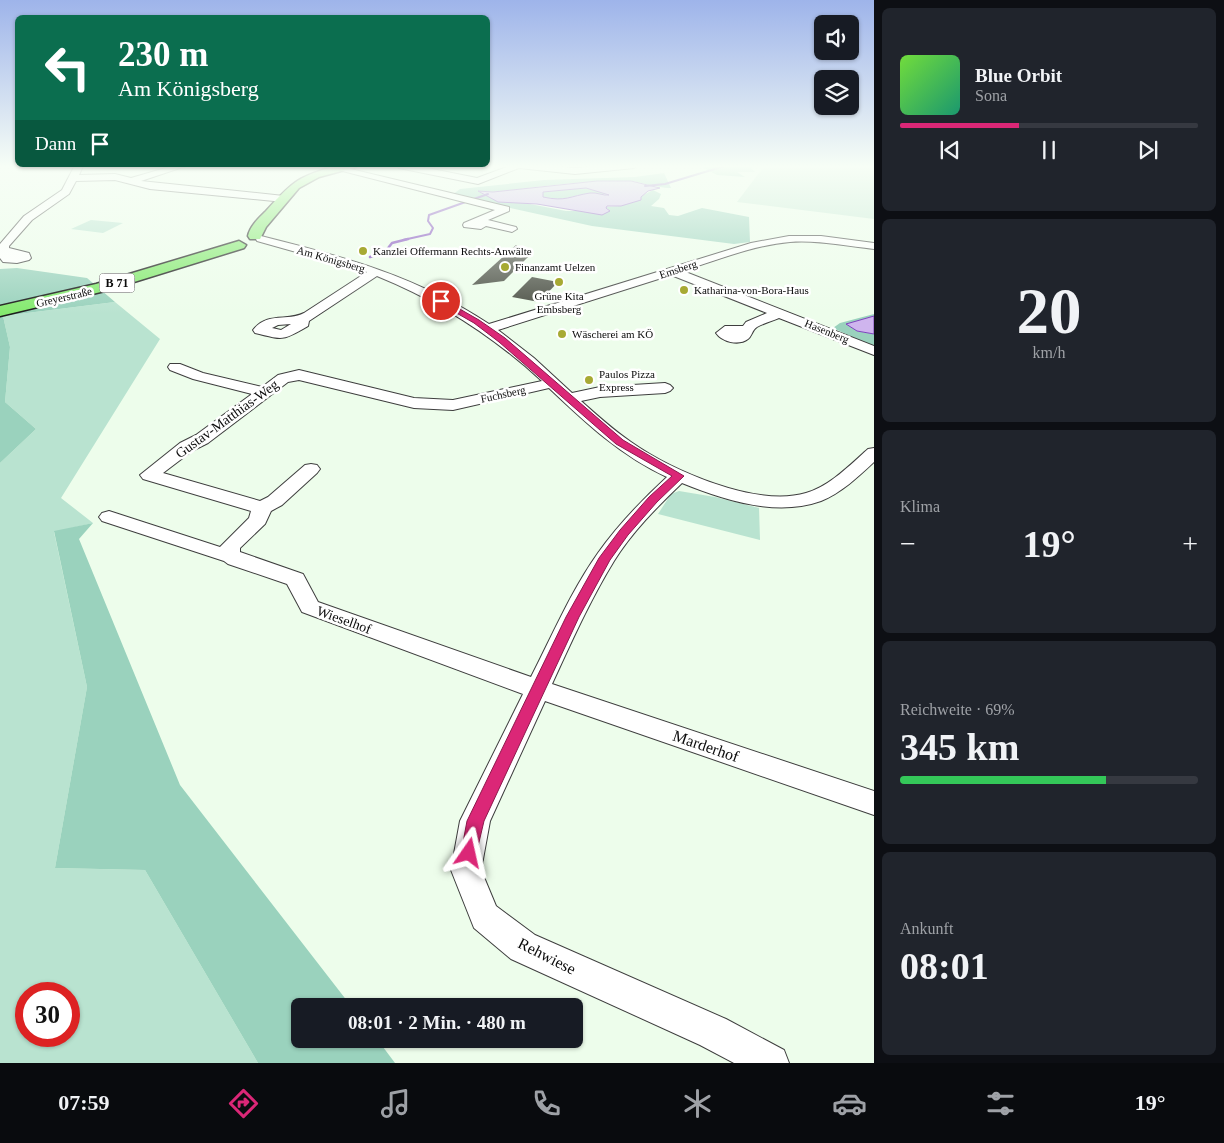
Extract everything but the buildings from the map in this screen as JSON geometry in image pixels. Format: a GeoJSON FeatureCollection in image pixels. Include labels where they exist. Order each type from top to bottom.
{"type":"FeatureCollection","features":[{"type":"Feature","properties":{"kind":"main road"},"geometry":{"type":"LineString","coordinates":[[247,240],[269,215]]}},
{"type":"Feature","properties":{"kind":"main road","name":"Greyerstraße"},"geometry":{"type":"LineString","coordinates":[[0,311],[129,280],[247,240]]}},
{"type":"Feature","properties":{"kind":"street"},"geometry":{"type":"LineString","coordinates":[[3,250],[7,241],[23,223],[35,215]]}},
{"type":"Feature","properties":{"kind":"street"},"geometry":{"type":"LineString","coordinates":[[494,215],[479,222],[512,229]]}},
{"type":"Feature","properties":{"kind":"street","name":"Emsberg"},"geometry":{"type":"LineString","coordinates":[[486,329],[744,248],[789,239],[821,239],[874,246]]}},
{"type":"Feature","properties":{"kind":"street","name":"Am Königsberg"},"geometry":{"type":"LineString","coordinates":[[247,240],[286,246],[323,255],[376,272],[425,292],[486,329],[553,383],[620,442],[679,476],[711,488],[744,497],[767,500],[807,499],[834,486],[874,453]]}},
{"type":"Feature","properties":{"kind":"street","name":"Hasenberg"},"geometry":{"type":"LineString","coordinates":[[672,271],[874,351]]}},
{"type":"Feature","properties":{"kind":"street","name":"Am Königsberg"},"geometry":{"type":"LineString","coordinates":[[301,320],[376,272]]}},
{"type":"Feature","properties":{"kind":"street"},"geometry":{"type":"LineString","coordinates":[[746,330],[751,325],[780,313]]}},
{"type":"Feature","properties":{"kind":"street"},"geometry":{"type":"LineString","coordinates":[[175,367],[198,376],[264,392]]}},
{"type":"Feature","properties":{"kind":"street","name":"Gustav-Matthias-Weg"},"geometry":{"type":"LineString","coordinates":[[262,508],[149,475],[186,447],[202,439],[283,378],[299,375],[414,403],[453,405]]}},
{"type":"Feature","properties":{"kind":"street","name":"Fuchsberg"},"geometry":{"type":"LineString","coordinates":[[453,405],[553,383]]}},
{"type":"Feature","properties":{"kind":"street"},"geometry":{"type":"LineString","coordinates":[[570,398],[600,392],[664,388]]}},
{"type":"Feature","properties":{"kind":"street"},"geometry":{"type":"LineString","coordinates":[[229,554],[230,546],[258,520],[262,508],[275,502],[311,469]]}},
{"type":"Feature","properties":{"kind":"street","name":"Rehwiese"},"geometry":{"type":"LineString","coordinates":[[679,476],[633,522],[605,558],[572,617],[476,821],[466,870],[485,917],[523,947],[713,1032],[771,1063]]}},
{"type":"Feature","properties":{"kind":"street","name":"Wieselhof"},"geometry":{"type":"LineString","coordinates":[[110,517],[220,554],[229,554],[235,558],[295,578],[310,607],[537,689]]}},
{"type":"Feature","properties":{"kind":"street","name":"Marderhof"},"geometry":{"type":"LineString","coordinates":[[537,689],[874,803]]}},
{"type":"Feature","properties":{"kind":"green space"},"geometry":{"type":"Polygon","coordinates":[[[541,215],[737,215],[749,217],[750,242],[734,244],[592,226],[541,215]]]}},
{"type":"Feature","properties":{"kind":"green space"},"geometry":{"type":"Polygon","coordinates":[[[839,215],[874,215],[874,219],[839,215]]]}},
{"type":"Feature","properties":{"kind":"green space"},"geometry":{"type":"Polygon","coordinates":[[[91,220],[123,223],[103,233],[71,229],[91,220]]]}},
{"type":"Feature","properties":{"kind":"green space"},"geometry":{"type":"Polygon","coordinates":[[[17,268],[87,278],[115,302],[3,316],[10,347],[5,402],[36,429],[0,463],[0,269],[17,268]]]}},
{"type":"Feature","properties":{"kind":"green space"},"geometry":{"type":"Polygon","coordinates":[[[115,302],[160,339],[61,498],[93,523],[54,532],[87,687],[55,868],[145,870],[258,1063],[0,1063],[0,463],[36,429],[5,402],[10,347],[3,316],[115,302]]]}},
{"type":"Feature","properties":{"kind":"green space"},"geometry":{"type":"Polygon","coordinates":[[[874,314],[874,316],[847,324],[857,331],[874,334],[874,347],[833,328],[840,323],[874,314]]]}},
{"type":"Feature","properties":{"kind":"green space"},"geometry":{"type":"Polygon","coordinates":[[[679,491],[715,497],[759,508],[760,540],[658,514],[671,494],[679,491]]]}},
{"type":"Feature","properties":{"kind":"green space"},"geometry":{"type":"Polygon","coordinates":[[[93,523],[79,539],[180,785],[345,998],[291,998],[291,1048],[384,1048],[395,1063],[258,1063],[145,870],[55,868],[87,687],[54,531],[93,523]]]}},
{"type":"Feature","properties":{"kind":"shaded area"},"geometry":{"type":"Polygon","coordinates":[[[874,316],[874,334],[857,331],[846,324],[874,316]]]}},
{"type":"Feature","properties":{"kind":"waterway"},"geometry":{"type":"LineString","coordinates":[[403,240],[430,234],[433,228],[428,221],[430,215]]}},
{"type":"Feature","properties":{"kind":"waterway"},"geometry":{"type":"LineString","coordinates":[[370,257],[385,252],[392,243],[408,239]]}},
{"type":"Feature","properties":{"kind":"place","name":"Kanzlei Offermann Rechts-Anwälte"},"geometry":{"type":"Point","coordinates":[363,251]}},
{"type":"Feature","properties":{"kind":"place","name":"Finanzamt Uelzen"},"geometry":{"type":"Point","coordinates":[505,267]}},
{"type":"Feature","properties":{"kind":"place","name":"Grüne Kita Embsberg"},"geometry":{"type":"Point","coordinates":[559,282]}},
{"type":"Feature","properties":{"kind":"place","name":"Katharina-von-Bora-Haus"},"geometry":{"type":"Point","coordinates":[684,290]}},
{"type":"Feature","properties":{"kind":"place","name":"Wäscherei am KÖ"},"geometry":{"type":"Point","coordinates":[562,334]}},
{"type":"Feature","properties":{"kind":"place","name":"Paulos Pizza Express"},"geometry":{"type":"Point","coordinates":[589,380]}},
{"type":"Feature","properties":{"kind":"route"},"geometry":{"type":"LineString","coordinates":[[441,301],[477,322],[520,354],[620,442],[679,476],[633,522],[605,558],[572,617],[476,821],[469,853]]}}]}
